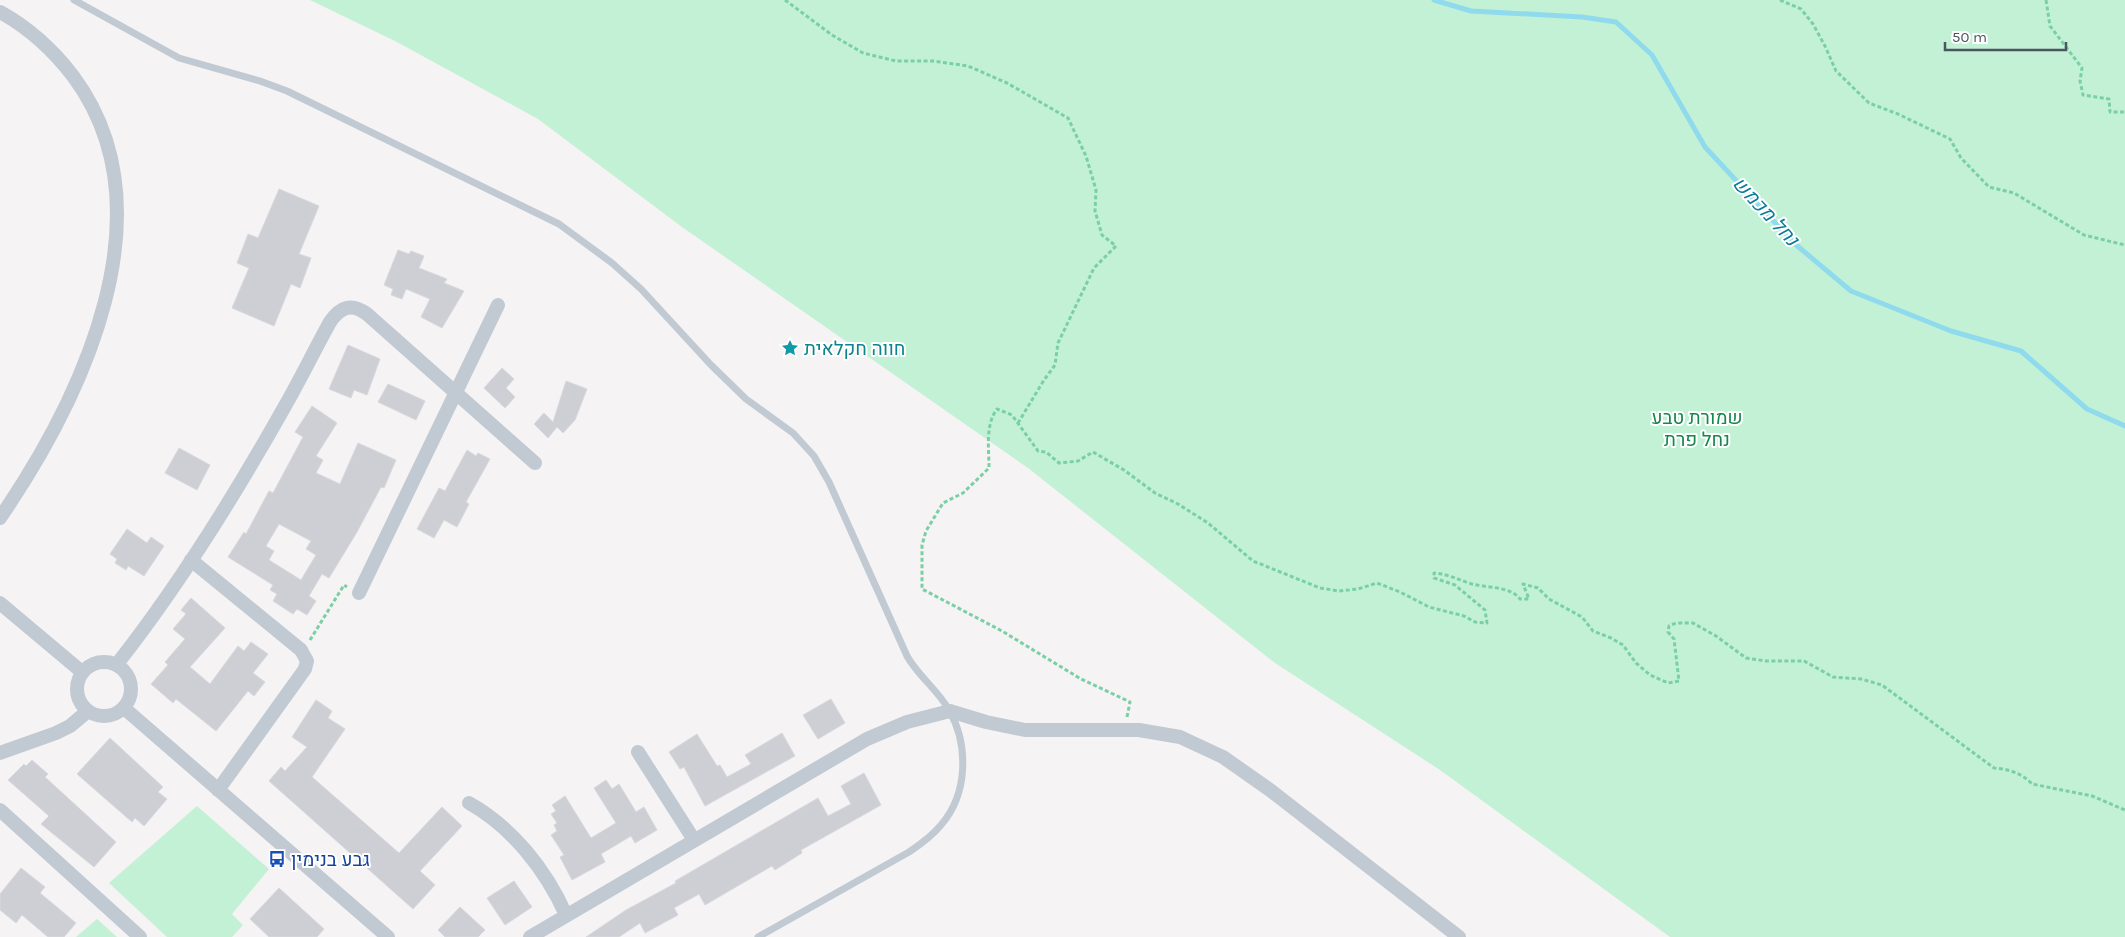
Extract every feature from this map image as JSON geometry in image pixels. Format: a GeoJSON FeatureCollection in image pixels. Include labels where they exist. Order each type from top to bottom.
{"type":"FeatureCollection","features":[{"type":"Feature","properties":{"kind":"street"},"geometry":{"type":"LineString","coordinates":[[0,12],[18,22],[56,54],[88,96],[109,146],[118,206],[112,276],[89,354],[43,448],[0,518]]}},
{"type":"Feature","properties":{"kind":"street"},"geometry":{"type":"LineString","coordinates":[[359,593],[498,305]]}},
{"type":"Feature","properties":{"kind":"street"},"geometry":{"type":"LineString","coordinates":[[117,664],[140,635],[191,560],[266,440],[330,322],[341,309],[355,307],[368,314],[535,462]]}},
{"type":"Feature","properties":{"kind":"street"},"geometry":{"type":"LineString","coordinates":[[191,560],[303,652],[307,661],[305,669],[218,790]]}},
{"type":"Feature","properties":{"kind":"street"},"geometry":{"type":"LineString","coordinates":[[0,603],[82,672]]}},
{"type":"Feature","properties":{"kind":"street"},"geometry":{"type":"LineString","coordinates":[[100,662],[117,664],[126,672],[131,684],[130,697],[124,708],[109,715],[100,715],[88,711],[82,705],[77,693],[78,680],[82,672],[88,666],[100,662]]}},
{"type":"Feature","properties":{"kind":"street"},"geometry":{"type":"LineString","coordinates":[[124,708],[388,937]]}},
{"type":"Feature","properties":{"kind":"street"},"geometry":{"type":"LineString","coordinates":[[0,753],[62,731],[88,711]]}},
{"type":"Feature","properties":{"kind":"street"},"geometry":{"type":"LineString","coordinates":[[530,937],[876,734],[917,718],[950,711],[986,722],[1025,730],[1139,730],[1180,737],[1223,757],[1270,790],[1459,937]]}},
{"type":"Feature","properties":{"kind":"street"},"geometry":{"type":"LineString","coordinates":[[638,752],[694,840]]}},
{"type":"Feature","properties":{"kind":"street"},"geometry":{"type":"LineString","coordinates":[[469,803],[495,820],[517,840],[544,876],[566,915]]}},
{"type":"Feature","properties":{"kind":"street"},"geometry":{"type":"LineString","coordinates":[[0,810],[140,937]]}},
{"type":"Feature","properties":{"kind":"lane"},"geometry":{"type":"LineString","coordinates":[[74,0],[179,58],[260,81],[293,94],[547,217],[592,246],[641,289],[746,399],[793,433],[814,456],[826,477],[905,653],[950,711],[958,730],[963,769],[960,788],[953,807],[942,824],[928,839],[909,852],[758,937]]}},
{"type":"Feature","properties":{"kind":"path"},"geometry":{"type":"LineString","coordinates":[[785,0],[832,35],[863,53],[896,62],[933,61],[968,66],[1007,83],[1068,118],[1086,156],[1096,190],[1095,211],[1102,235],[1116,246],[1094,268],[1058,343],[1055,365],[1018,423]]}},
{"type":"Feature","properties":{"kind":"path"},"geometry":{"type":"LineString","coordinates":[[1780,0],[1802,9],[1817,31],[1836,71],[1869,103],[1950,138],[1961,158],[1989,187],[2014,193],[2084,235],[2125,245]]}},
{"type":"Feature","properties":{"kind":"path"},"geometry":{"type":"LineString","coordinates":[[2046,0],[2050,26],[2082,68],[2080,81],[2083,95],[2108,99],[2110,112],[2125,112]]}},
{"type":"Feature","properties":{"kind":"path"},"geometry":{"type":"LineString","coordinates":[[1125,730],[1130,702],[1065,671],[1002,631],[922,589],[922,546],[926,531],[943,502],[963,493],[989,468],[989,440],[992,416],[997,409],[1012,415],[1038,451],[1046,452],[1059,463],[1078,462],[1093,452],[1124,470],[1155,493],[1178,504],[1208,523],[1253,561],[1320,588],[1339,591],[1358,589],[1377,583],[1429,607],[1464,616],[1475,622],[1487,623],[1485,610],[1455,585],[1434,578],[1434,573],[1442,573],[1474,584],[1496,588],[1517,595],[1520,599],[1529,599],[1523,584],[1538,588],[1549,599],[1582,617],[1593,631],[1612,638],[1623,645],[1636,663],[1650,675],[1668,683],[1679,681],[1674,639],[1668,632],[1668,626],[1676,623],[1693,623],[1716,636],[1746,658],[1804,662],[1833,677],[1861,679],[1882,685],[1994,768],[2006,769],[2026,777],[2032,784],[2092,796],[2125,810]]}},
{"type":"Feature","properties":{"kind":"path"},"geometry":{"type":"LineString","coordinates":[[303,652],[344,585],[359,593]]}},
{"type":"Feature","properties":{"kind":"green space","name":"שמורת טבע נחל פרת"},"geometry":{"type":"Polygon","coordinates":[[[310,0],[2125,0],[2125,937],[1670,937],[1440,770],[1275,663],[1028,468],[682,227],[538,119],[397,42],[310,0]]]}},
{"type":"Feature","properties":{"kind":"green space"},"geometry":{"type":"Polygon","coordinates":[[[197,806],[269,869],[232,914],[243,925],[232,937],[167,937],[109,883],[197,806]]]}},
{"type":"Feature","properties":{"kind":"green space"},"geometry":{"type":"Polygon","coordinates":[[[97,919],[117,937],[76,937],[97,919]]]}},
{"type":"Feature","properties":{"kind":"building"},"geometry":{"type":"Polygon","coordinates":[[[279,189],[319,206],[299,254],[311,258],[300,288],[291,284],[274,326],[232,308],[249,268],[237,263],[248,234],[258,238],[279,189]]]}},
{"type":"Feature","properties":{"kind":"building"},"geometry":{"type":"Polygon","coordinates":[[[398,250],[409,254],[411,251],[424,256],[419,268],[447,279],[444,283],[464,291],[442,328],[421,317],[430,299],[406,289],[402,299],[391,295],[393,289],[384,285],[398,250]]]}},
{"type":"Feature","properties":{"kind":"building"},"geometry":{"type":"Polygon","coordinates":[[[348,345],[380,359],[367,395],[354,390],[351,398],[329,389],[348,345]]]}},
{"type":"Feature","properties":{"kind":"building"},"geometry":{"type":"Polygon","coordinates":[[[502,368],[514,379],[506,388],[515,397],[505,408],[484,388],[502,368]]]}},
{"type":"Feature","properties":{"kind":"building"},"geometry":{"type":"Polygon","coordinates":[[[566,381],[587,389],[575,420],[563,433],[557,427],[548,438],[534,424],[544,413],[553,422],[566,381]]]}},
{"type":"Feature","properties":{"kind":"building"},"geometry":{"type":"Polygon","coordinates":[[[388,384],[425,401],[416,420],[378,402],[388,384]]]}},
{"type":"Feature","properties":{"kind":"building"},"geometry":{"type":"Polygon","coordinates":[[[312,406],[337,423],[316,456],[323,460],[316,473],[340,484],[358,443],[396,460],[384,488],[381,487],[329,578],[322,574],[309,596],[316,601],[307,615],[297,609],[293,614],[273,601],[277,594],[270,590],[273,585],[228,557],[244,532],[246,534],[269,491],[273,493],[303,437],[295,432],[312,406]],[[279,524],[266,546],[274,551],[269,560],[301,580],[316,555],[306,549],[311,541],[279,524]]]}},
{"type":"Feature","properties":{"kind":"building"},"geometry":{"type":"Polygon","coordinates":[[[179,448],[210,465],[197,490],[165,473],[179,448]]]}},
{"type":"Feature","properties":{"kind":"building"},"geometry":{"type":"Polygon","coordinates":[[[467,450],[476,456],[478,453],[490,459],[466,502],[469,504],[457,527],[444,520],[434,538],[417,529],[439,488],[445,491],[467,450]]]}},
{"type":"Feature","properties":{"kind":"building"},"geometry":{"type":"Polygon","coordinates":[[[127,529],[147,543],[151,537],[164,546],[144,576],[128,566],[126,570],[115,563],[117,559],[110,554],[127,529]]]}},
{"type":"Feature","properties":{"kind":"building"},"geometry":{"type":"Polygon","coordinates":[[[191,598],[225,628],[190,667],[210,684],[238,646],[244,651],[251,642],[268,654],[253,673],[265,682],[254,696],[248,691],[216,731],[176,699],[173,703],[151,684],[168,665],[165,662],[185,639],[173,629],[186,614],[181,610],[191,598]]]}},
{"type":"Feature","properties":{"kind":"building"},"geometry":{"type":"Polygon","coordinates":[[[831,699],[845,723],[818,739],[803,715],[831,699]]]}},
{"type":"Feature","properties":{"kind":"building"},"geometry":{"type":"Polygon","coordinates":[[[316,700],[332,711],[328,718],[345,729],[312,777],[399,853],[442,807],[462,826],[420,871],[435,885],[413,909],[269,781],[281,767],[285,771],[307,747],[292,737],[316,700]]]}},
{"type":"Feature","properties":{"kind":"building"},"geometry":{"type":"Polygon","coordinates":[[[782,733],[795,756],[705,806],[684,767],[680,769],[669,752],[697,734],[717,766],[720,765],[727,777],[751,764],[745,755],[782,733]]]}},
{"type":"Feature","properties":{"kind":"building"},"geometry":{"type":"Polygon","coordinates":[[[110,738],[163,787],[158,792],[167,799],[144,826],[135,818],[132,822],[77,774],[110,738]]]}},
{"type":"Feature","properties":{"kind":"building"},"geometry":{"type":"Polygon","coordinates":[[[32,760],[48,774],[45,777],[116,842],[94,867],[41,824],[49,816],[8,780],[24,764],[26,766],[32,760]]]}},
{"type":"Feature","properties":{"kind":"building"},"geometry":{"type":"Polygon","coordinates":[[[864,773],[881,805],[801,850],[802,853],[775,870],[772,866],[705,905],[699,894],[674,908],[678,915],[645,933],[640,923],[619,937],[586,937],[626,910],[676,883],[675,881],[818,798],[828,816],[851,804],[841,786],[864,773]]]}},
{"type":"Feature","properties":{"kind":"building"},"geometry":{"type":"Polygon","coordinates":[[[606,780],[612,789],[619,784],[636,812],[644,807],[657,830],[635,843],[631,836],[601,854],[605,862],[572,880],[560,857],[564,855],[551,835],[557,831],[554,825],[557,823],[551,814],[556,811],[552,805],[565,796],[591,838],[616,823],[594,788],[606,780]]]}},
{"type":"Feature","properties":{"kind":"building"},"geometry":{"type":"Polygon","coordinates":[[[21,868],[45,887],[40,893],[76,923],[64,937],[48,937],[22,915],[16,923],[0,910],[0,894],[21,868]]]}},
{"type":"Feature","properties":{"kind":"building"},"geometry":{"type":"Polygon","coordinates":[[[514,881],[532,907],[505,925],[487,898],[514,881]]]}},
{"type":"Feature","properties":{"kind":"building"},"geometry":{"type":"Polygon","coordinates":[[[279,888],[324,929],[317,937],[269,937],[250,919],[279,888]]]}},
{"type":"Feature","properties":{"kind":"building"},"geometry":{"type":"Polygon","coordinates":[[[460,907],[485,930],[478,937],[445,937],[438,930],[460,907]]]}},
{"type":"Feature","properties":{"kind":"waterway","name":"נחל מכמש"},"geometry":{"type":"LineString","coordinates":[[1434,0],[1471,11],[1582,17],[1616,22],[1652,55],[1705,147],[1795,244],[1851,291],[1951,331],[2021,351],[2087,409],[2125,426]]}},
{"type":"Feature","properties":{"kind":"place","name":"חווה חקלאית"},"geometry":{"type":"Point","coordinates":[790,348]}},
{"type":"Feature","properties":{"kind":"place","name":"גבע בנימין"},"geometry":{"type":"Point","coordinates":[277,859]}}]}
